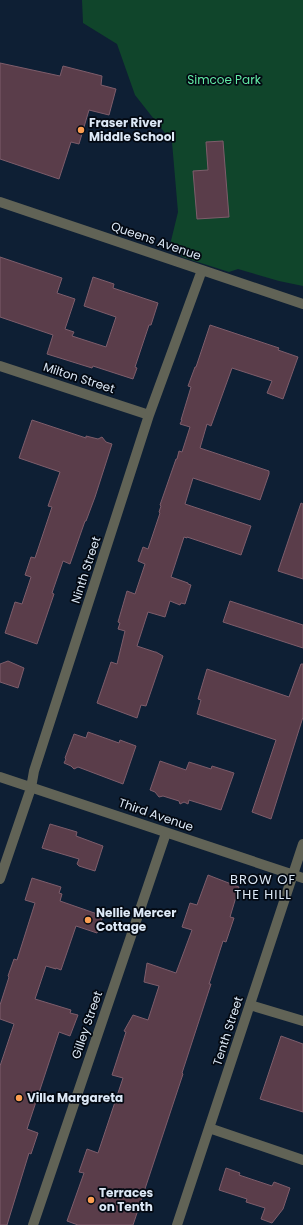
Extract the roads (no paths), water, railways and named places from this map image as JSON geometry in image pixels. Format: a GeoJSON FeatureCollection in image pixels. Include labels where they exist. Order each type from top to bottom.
{"type":"FeatureCollection","features":[{"type":"Feature","properties":{"kind":"street","name":"Queens Avenue"},"geometry":{"type":"LineString","coordinates":[[0,202],[303,304]]}},
{"type":"Feature","properties":{"kind":"street","name":"Ninth Street"},"geometry":{"type":"LineString","coordinates":[[0,879],[31,788],[36,766],[150,415],[202,270]]}},
{"type":"Feature","properties":{"kind":"street","name":"Milton Street"},"geometry":{"type":"LineString","coordinates":[[0,366],[150,415]]}},
{"type":"Feature","properties":{"kind":"street","name":"Third Avenue"},"geometry":{"type":"LineString","coordinates":[[0,777],[298,877]]}},
{"type":"Feature","properties":{"kind":"street","name":"Gilley Street"},"geometry":{"type":"LineString","coordinates":[[33,1225],[166,833]]}},
{"type":"Feature","properties":{"kind":"street","name":"Tenth Street"},"geometry":{"type":"LineString","coordinates":[[177,1225],[250,1005],[298,877],[303,844]]}},
{"type":"Feature","properties":{"kind":"street"},"geometry":{"type":"LineString","coordinates":[[250,1005],[303,1021]]}},
{"type":"Feature","properties":{"kind":"street"},"geometry":{"type":"LineString","coordinates":[[209,1128],[303,1160]]}},
{"type":"Feature","properties":{"kind":"place","name":"Fraser River Middle School"},"geometry":{"type":"Point","coordinates":[81,130]}},
{"type":"Feature","properties":{"kind":"place","name":"Nellie Mercer Cottage"},"geometry":{"type":"Point","coordinates":[88,920]}},
{"type":"Feature","properties":{"kind":"place","name":"Villa Margareta"},"geometry":{"type":"Point","coordinates":[19,1098]}},
{"type":"Feature","properties":{"kind":"place","name":"Terraces on Tenth"},"geometry":{"type":"Point","coordinates":[91,1200]}},
{"type":"Feature","properties":{"kind":"district","name":"BROW OF THE HILL"},"geometry":{"type":"Point","coordinates":[263,886]}},
{"type":"Feature","properties":{"kind":"park label","name":"Simcoe Park"},"geometry":{"type":"Point","coordinates":[224,80]}}]}
